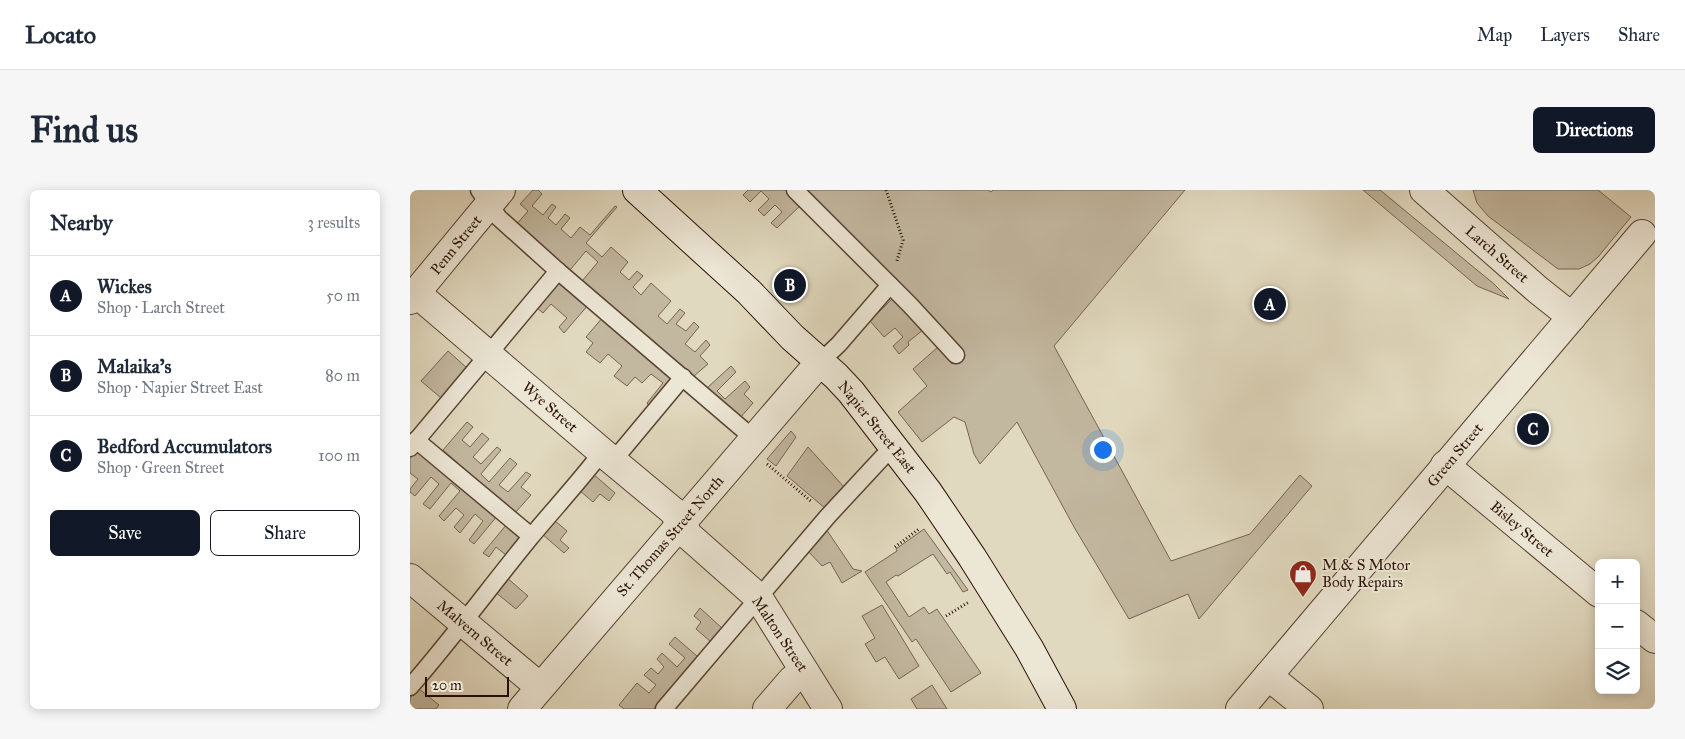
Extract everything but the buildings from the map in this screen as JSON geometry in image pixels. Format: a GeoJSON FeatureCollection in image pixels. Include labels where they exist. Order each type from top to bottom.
{"type":"FeatureCollection","features":[{"type":"Feature","properties":{"kind":"street","name":"Napier Street East"},"geometry":{"type":"LineString","coordinates":[[637,190],[750,292],[792,337],[851,392],[928,492],[972,557],[1029,648],[1062,709]]}},
{"type":"Feature","properties":{"kind":"street","name":"Larch Street"},"geometry":{"type":"LineString","coordinates":[[1426,191],[1538,290],[1572,317]]}},
{"type":"Feature","properties":{"kind":"street","name":"Penn Street"},"geometry":{"type":"LineString","coordinates":[[413,296],[490,194]]}},
{"type":"Feature","properties":{"kind":"street","name":"Green Street"},"geometry":{"type":"LineString","coordinates":[[1240,709],[1642,234]]}},
{"type":"Feature","properties":{"kind":"street","name":"Wye Street"},"geometry":{"type":"LineString","coordinates":[[413,296],[488,354],[673,511],[680,523]]}},
{"type":"Feature","properties":{"kind":"street","name":"St. Thomas Street North"},"geometry":{"type":"LineString","coordinates":[[522,709],[680,523],[757,449],[819,363]]}},
{"type":"Feature","properties":{"kind":"street","name":"Bisley Street"},"geometry":{"type":"LineString","coordinates":[[1446,465],[1595,589]]}},
{"type":"Feature","properties":{"kind":"street","name":"Malton Street"},"geometry":{"type":"LineString","coordinates":[[680,523],[692,539],[758,597],[828,709]]}},
{"type":"Feature","properties":{"kind":"street","name":"Malvern Street"},"geometry":{"type":"LineString","coordinates":[[410,578],[540,687]]}},
{"type":"Feature","properties":{"kind":"street"},"geometry":{"type":"LineString","coordinates":[[1640,627],[1655,640]]}},
{"type":"Feature","properties":{"kind":"street"},"geometry":{"type":"LineString","coordinates":[[767,709],[792,680],[805,672]]}},
{"type":"Feature","properties":{"kind":"street"},"geometry":{"type":"LineString","coordinates":[[1268,676],[1308,709]]}},
{"type":"Feature","properties":{"kind":"lane"},"geometry":{"type":"LineString","coordinates":[[795,190],[890,285],[956,355]]}},
{"type":"Feature","properties":{"kind":"lane"},"geometry":{"type":"LineString","coordinates":[[490,194],[499,218],[558,271],[683,377],[757,449]]}},
{"type":"Feature","properties":{"kind":"lane"},"geometry":{"type":"LineString","coordinates":[[531,536],[413,444],[558,271]]}},
{"type":"Feature","properties":{"kind":"lane"},"geometry":{"type":"LineString","coordinates":[[819,363],[839,344],[890,285]]}},
{"type":"Feature","properties":{"kind":"lane"},"geometry":{"type":"LineString","coordinates":[[410,687],[448,644],[463,622],[531,536],[683,377]]}},
{"type":"Feature","properties":{"kind":"lane"},"geometry":{"type":"LineString","coordinates":[[664,709],[828,516],[893,446]]}},
{"type":"Feature","properties":{"kind":"path"},"geometry":{"type":"LineString","coordinates":[[886,190],[903,240],[890,285]]}},
{"type":"Feature","properties":{"kind":"path"},"geometry":{"type":"LineString","coordinates":[[757,449],[828,516]]}},
{"type":"Feature","properties":{"kind":"path"},"geometry":{"type":"LineString","coordinates":[[895,546],[927,524]]}},
{"type":"Feature","properties":{"kind":"path"},"geometry":{"type":"LineString","coordinates":[[946,616],[970,601]]}},
{"type":"Feature","properties":{"kind":"shaded area"},"geometry":{"type":"Polygon","coordinates":[[[533,190],[538,190],[542,194],[532,206],[543,215],[552,204],[556,207],[548,218],[556,225],[565,214],[570,218],[561,229],[571,238],[580,227],[590,235],[615,206],[617,207],[586,243],[602,257],[611,247],[628,262],[620,272],[629,280],[637,271],[643,276],[633,287],[641,295],[651,283],[671,301],[658,316],[667,324],[680,309],[685,313],[676,324],[686,331],[694,322],[699,327],[685,344],[695,352],[706,340],[710,345],[700,356],[708,364],[694,376],[582,281],[598,262],[586,251],[570,270],[516,225],[528,211],[520,204],[533,190]]]}},
{"type":"Feature","properties":{"kind":"shaded area"},"geometry":{"type":"Polygon","coordinates":[[[748,190],[789,190],[802,204],[777,228],[771,223],[782,212],[775,205],[764,216],[758,210],[769,199],[761,191],[750,202],[743,195],[748,190]]]}},
{"type":"Feature","properties":{"kind":"shaded area"},"geometry":{"type":"Polygon","coordinates":[[[805,190],[988,190],[991,192],[993,190],[1185,190],[1054,346],[1171,561],[1250,534],[1300,475],[1312,486],[1199,619],[1188,594],[1129,619],[1074,527],[1017,422],[980,464],[974,454],[965,422],[954,417],[922,442],[898,412],[927,386],[913,369],[938,347],[952,364],[963,354],[805,190]]]}},
{"type":"Feature","properties":{"kind":"shaded area"},"geometry":{"type":"Polygon","coordinates":[[[1363,190],[1380,190],[1494,284],[1509,299],[1477,286],[1363,190]]]}},
{"type":"Feature","properties":{"kind":"shaded area"},"geometry":{"type":"Polygon","coordinates":[[[1473,190],[1598,190],[1631,217],[1590,264],[1579,269],[1558,269],[1488,216],[1477,203],[1473,190]]]}},
{"type":"Feature","properties":{"kind":"shaded area"},"geometry":{"type":"Polygon","coordinates":[[[559,280],[589,304],[564,333],[559,327],[567,318],[551,304],[543,313],[536,307],[559,280]]]}},
{"type":"Feature","properties":{"kind":"shaded area"},"geometry":{"type":"Polygon","coordinates":[[[894,297],[923,330],[908,342],[909,345],[899,354],[893,346],[903,337],[895,328],[884,337],[870,321],[894,297]]]}},
{"type":"Feature","properties":{"kind":"shaded area"},"geometry":{"type":"Polygon","coordinates":[[[603,317],[674,376],[649,406],[647,403],[663,383],[651,374],[642,383],[635,377],[627,386],[614,376],[622,366],[608,354],[600,363],[586,352],[593,343],[586,337],[603,317]]]}},
{"type":"Feature","properties":{"kind":"shaded area"},"geometry":{"type":"Polygon","coordinates":[[[448,351],[467,368],[441,398],[421,381],[448,351]]]}},
{"type":"Feature","properties":{"kind":"shaded area"},"geometry":{"type":"Polygon","coordinates":[[[731,366],[736,372],[717,391],[725,399],[745,381],[750,387],[744,394],[753,403],[740,418],[707,388],[731,366]]]}},
{"type":"Feature","properties":{"kind":"shaded area"},"geometry":{"type":"Polygon","coordinates":[[[467,422],[473,427],[462,440],[470,447],[482,433],[489,439],[473,457],[481,464],[497,447],[501,450],[481,474],[489,482],[510,458],[517,464],[499,485],[508,492],[526,472],[531,475],[521,487],[531,495],[515,513],[443,450],[467,422]]]}},
{"type":"Feature","properties":{"kind":"shaded area"},"geometry":{"type":"Polygon","coordinates":[[[791,431],[796,437],[776,466],[767,459],[791,431]]]}},
{"type":"Feature","properties":{"kind":"shaded area"},"geometry":{"type":"Polygon","coordinates":[[[808,447],[844,487],[826,509],[787,476],[808,447]]]}},
{"type":"Feature","properties":{"kind":"shaded area"},"geometry":{"type":"Polygon","coordinates":[[[417,449],[498,515],[474,544],[469,540],[483,521],[475,514],[460,533],[454,527],[464,515],[456,508],[444,521],[439,516],[460,491],[451,483],[430,509],[423,504],[439,484],[431,477],[415,496],[410,492],[410,489],[418,479],[410,473],[410,457],[417,449]]]}},
{"type":"Feature","properties":{"kind":"shaded area"},"geometry":{"type":"Polygon","coordinates":[[[592,473],[615,493],[609,501],[600,494],[593,502],[579,490],[592,473]]]}},
{"type":"Feature","properties":{"kind":"shaded area"},"geometry":{"type":"Polygon","coordinates":[[[554,520],[567,531],[560,540],[569,548],[564,553],[542,534],[554,520]]]}},
{"type":"Feature","properties":{"kind":"shaded area"},"geometry":{"type":"Polygon","coordinates":[[[507,524],[522,536],[506,555],[496,547],[489,557],[483,553],[507,524]]]}},
{"type":"Feature","properties":{"kind":"shaded area"},"geometry":{"type":"Polygon","coordinates":[[[826,529],[853,569],[862,571],[842,583],[830,562],[822,566],[808,551],[826,529]]]}},
{"type":"Feature","properties":{"kind":"shaded area"},"geometry":{"type":"Polygon","coordinates":[[[924,529],[968,590],[963,592],[950,572],[947,574],[933,554],[886,582],[909,617],[924,607],[929,614],[937,609],[981,673],[951,692],[916,639],[912,642],[865,572],[897,551],[896,549],[924,529]]]}},
{"type":"Feature","properties":{"kind":"shaded area"},"geometry":{"type":"Polygon","coordinates":[[[506,577],[528,596],[516,609],[494,591],[506,577]]]}},
{"type":"Feature","properties":{"kind":"shaded area"},"geometry":{"type":"Polygon","coordinates":[[[882,605],[919,666],[899,679],[885,657],[876,662],[865,644],[875,638],[862,616],[882,605]]]}},
{"type":"Feature","properties":{"kind":"shaded area"},"geometry":{"type":"Polygon","coordinates":[[[700,608],[723,629],[711,642],[696,629],[701,622],[694,616],[700,608]]]}},
{"type":"Feature","properties":{"kind":"shaded area"},"geometry":{"type":"Polygon","coordinates":[[[675,637],[698,657],[654,709],[624,709],[619,705],[637,683],[649,693],[656,685],[644,675],[651,668],[658,674],[664,667],[657,659],[662,653],[677,667],[685,658],[669,644],[675,637]]]}},
{"type":"Feature","properties":{"kind":"shaded area"},"geometry":{"type":"Polygon","coordinates":[[[932,685],[947,709],[917,709],[911,699],[932,685]]]}},
{"type":"Feature","properties":{"kind":"shaded area"},"geometry":{"type":"Polygon","coordinates":[[[418,688],[439,705],[436,709],[414,709],[410,706],[410,698],[418,688]]]}},
{"type":"Feature","properties":{"kind":"place","name":"Malaika's"},"geometry":{"type":"Point","coordinates":[790,285]}},
{"type":"Feature","properties":{"kind":"place","name":"Wickes"},"geometry":{"type":"Point","coordinates":[1270,304]}},
{"type":"Feature","properties":{"kind":"place","name":"Bedford Accumulators"},"geometry":{"type":"Point","coordinates":[1533,429]}},
{"type":"Feature","properties":{"kind":"place","name":"M & S Motor Body Repairs"},"geometry":{"type":"Point","coordinates":[1303,598]}}]}
